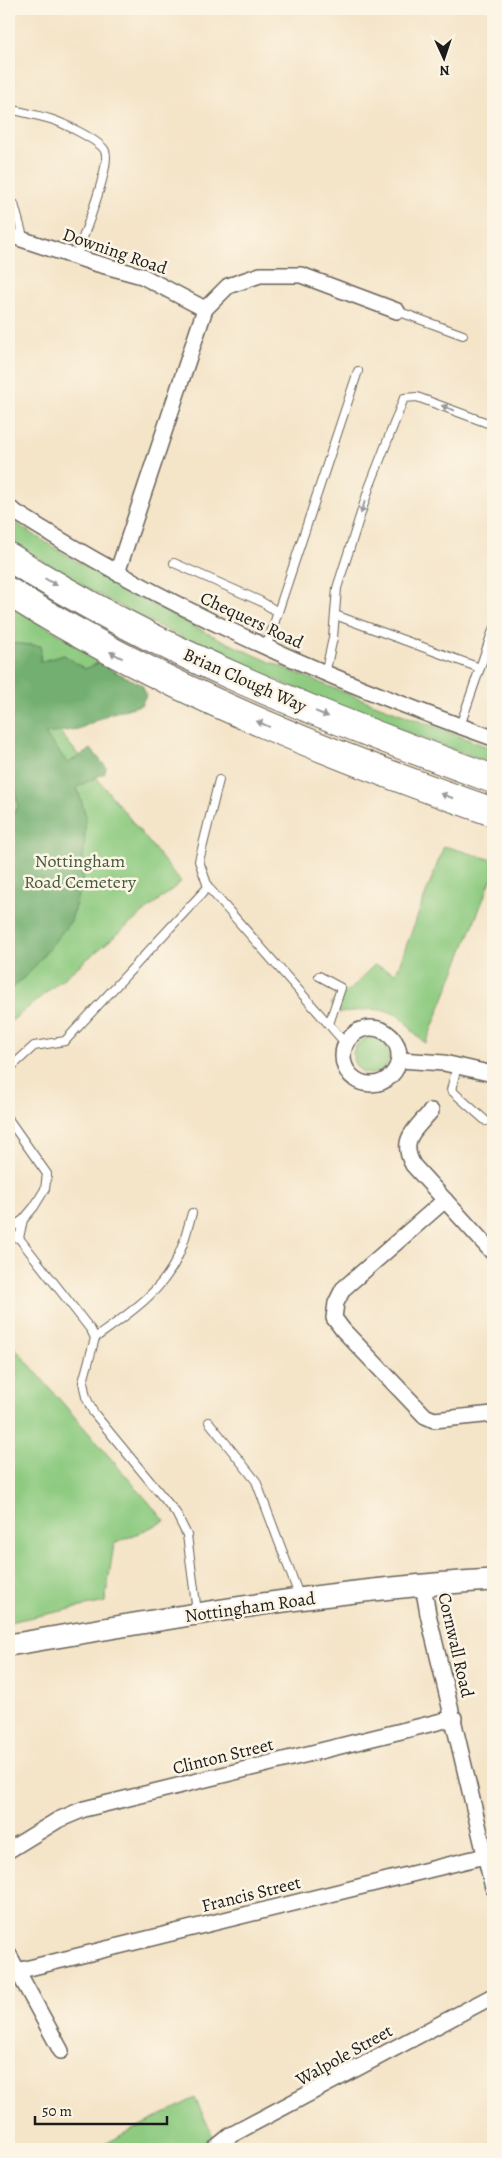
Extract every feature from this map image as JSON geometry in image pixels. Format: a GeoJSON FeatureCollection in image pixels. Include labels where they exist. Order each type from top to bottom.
{"type":"FeatureCollection","features":[{"type":"Feature","properties":{"kind":"highway","name":"Brian Clough Way"},"geometry":{"type":"LineString","coordinates":[[9,557],[142,633],[234,677],[343,723],[493,778]]}},
{"type":"Feature","properties":{"kind":"highway","name":"Brian Clough Way"},"geometry":{"type":"LineString","coordinates":[[9,592],[111,652],[189,691],[287,734],[493,812]]}},
{"type":"Feature","properties":{"kind":"street","name":"Downing Road"},"geometry":{"type":"LineString","coordinates":[[9,235],[142,276],[206,309]]}},
{"type":"Feature","properties":{"kind":"street"},"geometry":{"type":"LineString","coordinates":[[117,573],[206,309],[228,286],[260,275],[301,275],[397,311]]}},
{"type":"Feature","properties":{"kind":"street","name":"Chequers Road"},"geometry":{"type":"LineString","coordinates":[[9,508],[176,606],[325,674],[493,738]]}},
{"type":"Feature","properties":{"kind":"street"},"geometry":{"type":"LineString","coordinates":[[375,1028],[391,1036],[400,1051],[400,1060],[392,1076],[377,1084],[360,1082],[352,1078],[343,1062],[346,1044],[358,1031],[375,1028]]}},
{"type":"Feature","properties":{"kind":"street"},"geometry":{"type":"LineString","coordinates":[[400,1060],[444,1063],[493,1074]]}},
{"type":"Feature","properties":{"kind":"street"},"geometry":{"type":"LineString","coordinates":[[431,1111],[410,1134],[407,1145],[408,1155],[413,1165],[493,1252]]}},
{"type":"Feature","properties":{"kind":"street"},"geometry":{"type":"LineString","coordinates":[[445,1200],[342,1289],[336,1303],[334,1318],[343,1330],[425,1416],[434,1420],[493,1414]]}},
{"type":"Feature","properties":{"kind":"street","name":"Nottingham Road"},"geometry":{"type":"LineString","coordinates":[[9,1645],[197,1614],[301,1600],[493,1580]]}},
{"type":"Feature","properties":{"kind":"street","name":"Cornwall Road"},"geometry":{"type":"LineString","coordinates":[[423,1586],[428,1614],[489,1855],[493,1888]]}},
{"type":"Feature","properties":{"kind":"street","name":"Clinton Street"},"geometry":{"type":"LineString","coordinates":[[9,1850],[58,1820],[84,1809],[454,1718]]}},
{"type":"Feature","properties":{"kind":"street","name":"Francis Street"},"geometry":{"type":"LineString","coordinates":[[17,1972],[489,1855]]}},
{"type":"Feature","properties":{"kind":"street"},"geometry":{"type":"LineString","coordinates":[[9,1955],[61,2051]]}},
{"type":"Feature","properties":{"kind":"street","name":"Walpole Street"},"geometry":{"type":"LineString","coordinates":[[214,2149],[231,2135],[493,1996]]}},
{"type":"Feature","properties":{"kind":"lane"},"geometry":{"type":"LineString","coordinates":[[9,109],[52,119],[98,142],[105,150],[107,157],[101,182],[76,257]]}},
{"type":"Feature","properties":{"kind":"lane"},"geometry":{"type":"LineString","coordinates":[[9,202],[14,204],[24,240]]}},
{"type":"Feature","properties":{"kind":"lane"},"geometry":{"type":"LineString","coordinates":[[397,311],[463,335]]}},
{"type":"Feature","properties":{"kind":"lane"},"geometry":{"type":"LineString","coordinates":[[266,648],[358,371]]}},
{"type":"Feature","properties":{"kind":"lane"},"geometry":{"type":"LineString","coordinates":[[325,674],[333,638],[337,588],[369,488],[404,398],[417,397],[493,425]]}},
{"type":"Feature","properties":{"kind":"lane"},"geometry":{"type":"LineString","coordinates":[[174,563],[260,601],[278,612]]}},
{"type":"Feature","properties":{"kind":"lane"},"geometry":{"type":"LineString","coordinates":[[335,615],[480,668]]}},
{"type":"Feature","properties":{"kind":"lane"},"geometry":{"type":"LineString","coordinates":[[460,726],[493,630]]}},
{"type":"Feature","properties":{"kind":"lane"},"geometry":{"type":"LineString","coordinates":[[219,780],[199,862],[208,887],[346,1044]]}},
{"type":"Feature","properties":{"kind":"lane"},"geometry":{"type":"LineString","coordinates":[[9,1069],[34,1046],[65,1041],[208,887]]}},
{"type":"Feature","properties":{"kind":"lane"},"geometry":{"type":"LineString","coordinates":[[319,976],[341,988],[328,1024]]}},
{"type":"Feature","properties":{"kind":"lane"},"geometry":{"type":"LineString","coordinates":[[457,1066],[450,1090],[486,1121]]}},
{"type":"Feature","properties":{"kind":"lane"},"geometry":{"type":"LineString","coordinates":[[9,1120],[47,1174],[44,1189],[34,1207],[23,1220],[9,1229]]}},
{"type":"Feature","properties":{"kind":"lane"},"geometry":{"type":"LineString","coordinates":[[192,1213],[179,1255],[158,1287],[127,1315],[95,1338],[83,1382],[86,1397],[93,1412],[176,1513],[187,1535],[197,1614]]}},
{"type":"Feature","properties":{"kind":"lane"},"geometry":{"type":"LineString","coordinates":[[19,1238],[23,1220]]}},
{"type":"Feature","properties":{"kind":"lane"},"geometry":{"type":"LineString","coordinates":[[9,1236],[19,1238],[95,1338]]}},
{"type":"Feature","properties":{"kind":"lane"},"geometry":{"type":"LineString","coordinates":[[209,1422],[256,1481],[301,1600]]}},
{"type":"Feature","properties":{"kind":"green space"},"geometry":{"type":"Polygon","coordinates":[[[9,519],[71,558],[136,595],[234,646],[324,684],[493,749],[493,764],[402,731],[312,695],[223,657],[136,615],[71,578],[9,539],[9,519]]]}},
{"type":"Feature","properties":{"kind":"green space"},"geometry":{"type":"Polygon","coordinates":[[[9,606],[100,657],[98,663],[85,670],[64,655],[39,662],[41,646],[9,643],[9,606]]]}},
{"type":"Feature","properties":{"kind":"green space"},"geometry":{"type":"Polygon","coordinates":[[[9,643],[41,646],[40,662],[64,655],[85,669],[98,663],[142,685],[146,695],[141,705],[109,714],[79,729],[45,734],[68,763],[91,749],[106,767],[105,773],[77,787],[86,816],[82,881],[71,921],[31,971],[9,991],[9,819],[18,807],[15,787],[9,778],[9,643]]]}},
{"type":"Feature","properties":{"kind":"green space","name":"Nottingham Road Cemetery"},"geometry":{"type":"Polygon","coordinates":[[[9,669],[181,882],[9,1023],[9,669]]]}},
{"type":"Feature","properties":{"kind":"green space"},"geometry":{"type":"Polygon","coordinates":[[[444,846],[493,860],[493,875],[426,1043],[401,1018],[387,1011],[371,1009],[339,1013],[331,1003],[352,988],[374,965],[396,973],[444,846]]]}},
{"type":"Feature","properties":{"kind":"green space"},"geometry":{"type":"Polygon","coordinates":[[[371,1038],[383,1044],[389,1056],[383,1068],[371,1074],[359,1068],[353,1056],[359,1044],[371,1038]]]}},
{"type":"Feature","properties":{"kind":"green space"},"geometry":{"type":"Polygon","coordinates":[[[9,1341],[165,1521],[114,1544],[105,1602],[9,1622],[9,1341]]]}},
{"type":"Feature","properties":{"kind":"green space"},"geometry":{"type":"Polygon","coordinates":[[[195,2098],[213,2136],[201,2149],[95,2149],[195,2098]]]}}]}
